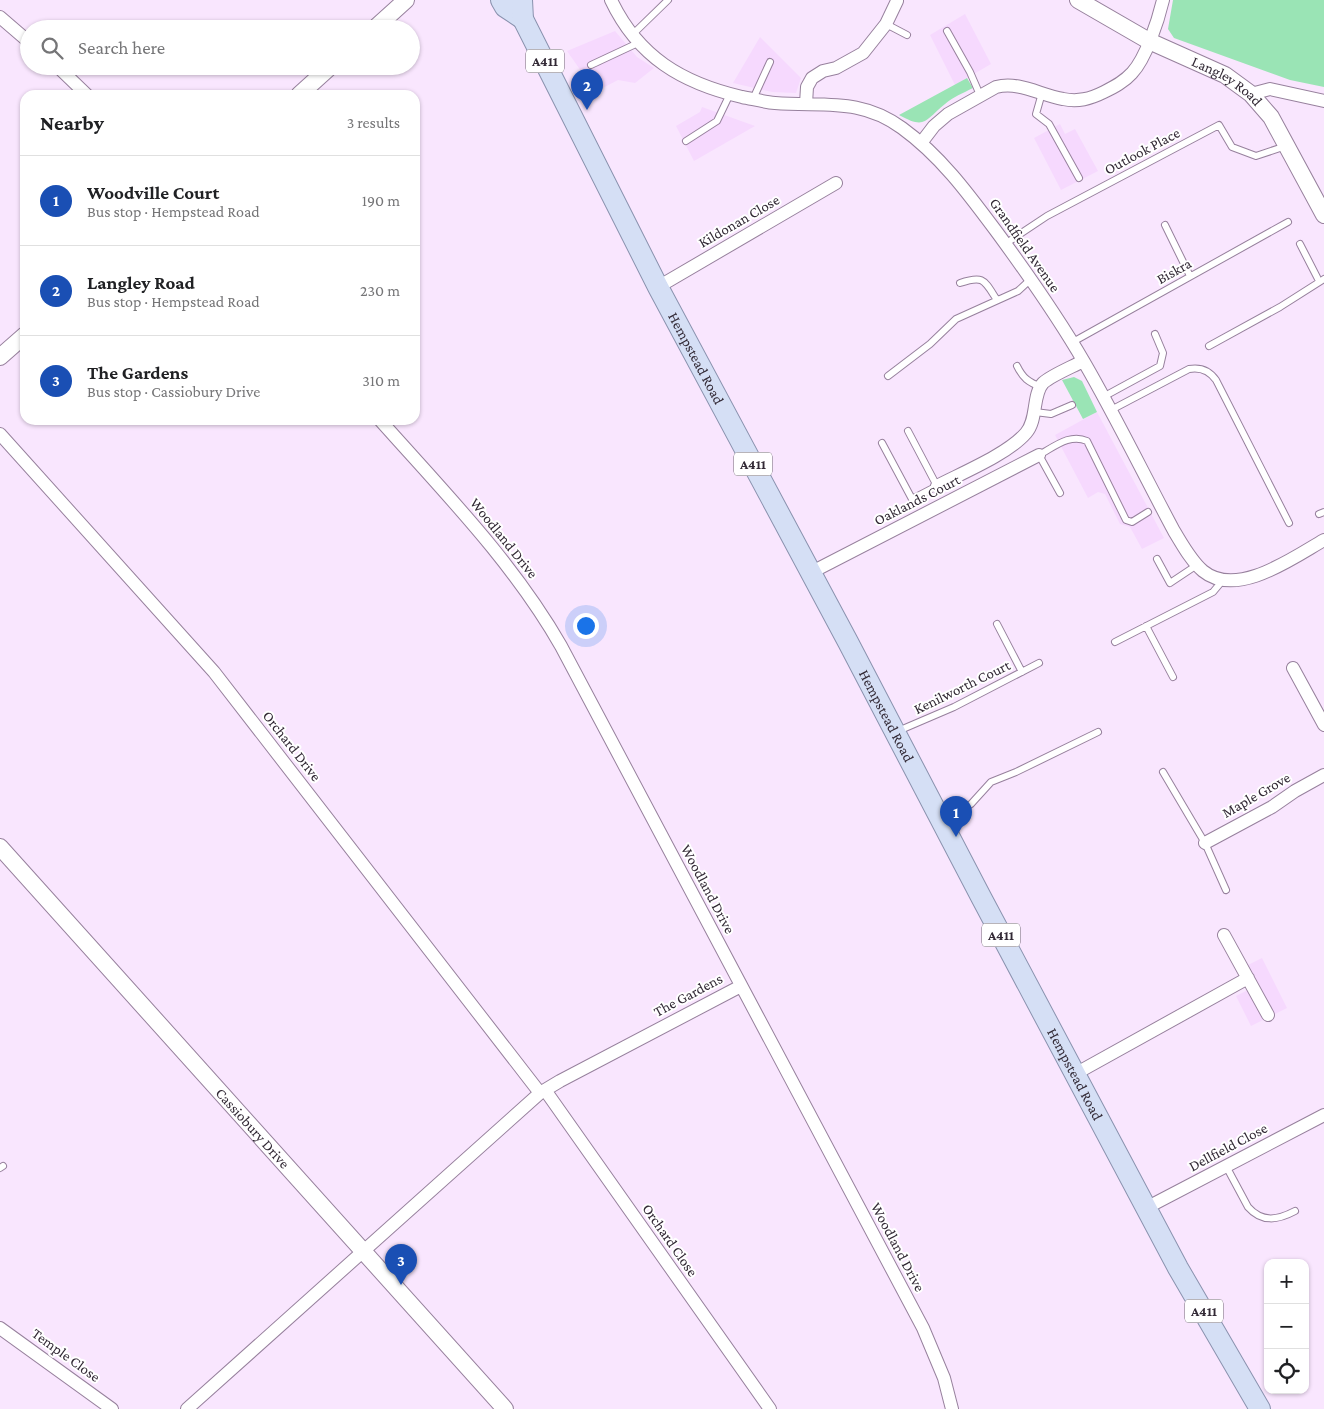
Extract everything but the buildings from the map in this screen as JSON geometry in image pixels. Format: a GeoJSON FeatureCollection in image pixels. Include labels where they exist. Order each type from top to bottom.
{"type":"FeatureCollection","features":[{"type":"Feature","properties":{"kind":"main road","name":"Hempstead Road"},"geometry":{"type":"LineString","coordinates":[[501,0],[505,7],[523,9],[658,287],[1178,1268],[1260,1409]]}},
{"type":"Feature","properties":{"kind":"street"},"geometry":{"type":"LineString","coordinates":[[384,20],[406,0]]}},
{"type":"Feature","properties":{"kind":"street","name":"Grandfield Avenue"},"geometry":{"type":"LineString","coordinates":[[611,0],[620,19],[635,39],[657,60],[678,74],[710,88],[753,99],[774,103],[840,105],[873,112],[885,117],[921,143],[952,174],[1031,279],[1083,361],[1111,410],[1174,531],[1197,565],[1209,575],[1223,580]]}},
{"type":"Feature","properties":{"kind":"street","name":"Langley Road"},"geometry":{"type":"LineString","coordinates":[[1078,0],[1149,41],[1225,75],[1251,94],[1270,117],[1288,146],[1324,215]]}},
{"type":"Feature","properties":{"kind":"street"},"geometry":{"type":"LineString","coordinates":[[921,143],[948,114],[996,87],[1006,85],[1018,86],[1072,100],[1083,100],[1122,83],[1136,68],[1159,17],[1164,0]]}},
{"type":"Feature","properties":{"kind":"street"},"geometry":{"type":"LineString","coordinates":[[806,104],[807,87],[812,78],[822,72],[836,68],[863,53],[886,24],[897,1]]}},
{"type":"Feature","properties":{"kind":"street"},"geometry":{"type":"LineString","coordinates":[[0,17],[20,34]]}},
{"type":"Feature","properties":{"kind":"street"},"geometry":{"type":"LineString","coordinates":[[66,75],[82,90]]}},
{"type":"Feature","properties":{"kind":"street"},"geometry":{"type":"LineString","coordinates":[[305,90],[321,75]]}},
{"type":"Feature","properties":{"kind":"street"},"geometry":{"type":"LineString","coordinates":[[1251,94],[1270,89],[1324,101]]}},
{"type":"Feature","properties":{"kind":"street","name":"Kildonan Close"},"geometry":{"type":"LineString","coordinates":[[658,287],[836,183]]}},
{"type":"Feature","properties":{"kind":"street"},"geometry":{"type":"LineString","coordinates":[[0,357],[20,340]]}},
{"type":"Feature","properties":{"kind":"street"},"geometry":{"type":"LineString","coordinates":[[937,486],[1013,446],[1028,431],[1041,387],[1049,379],[1083,361]]}},
{"type":"Feature","properties":{"kind":"street","name":"Woodland Drive"},"geometry":{"type":"LineString","coordinates":[[384,425],[508,566],[547,621],[923,1328],[944,1378],[952,1409]]}},
{"type":"Feature","properties":{"kind":"street","name":"Orchard Drive"},"geometry":{"type":"LineString","coordinates":[[0,434],[214,672],[542,1091]]}},
{"type":"Feature","properties":{"kind":"street","name":"Oaklands Court"},"geometry":{"type":"LineString","coordinates":[[810,573],[1039,455]]}},
{"type":"Feature","properties":{"kind":"street"},"geometry":{"type":"LineString","coordinates":[[1223,580],[1246,579],[1258,575],[1324,540]]}},
{"type":"Feature","properties":{"kind":"street"},"geometry":{"type":"LineString","coordinates":[[1293,668],[1324,725]]}},
{"type":"Feature","properties":{"kind":"street","name":"Maple Grove"},"geometry":{"type":"LineString","coordinates":[[1205,843],[1272,807],[1295,790],[1324,775]]}},
{"type":"Feature","properties":{"kind":"street","name":"Cassiobury Drive"},"geometry":{"type":"LineString","coordinates":[[0,846],[505,1409]]}},
{"type":"Feature","properties":{"kind":"street"},"geometry":{"type":"LineString","coordinates":[[1224,935],[1268,1015]]}},
{"type":"Feature","properties":{"kind":"street"},"geometry":{"type":"LineString","coordinates":[[1075,1074],[1248,978]]}},
{"type":"Feature","properties":{"kind":"street","name":"The Gardens"},"geometry":{"type":"LineString","coordinates":[[187,1409],[542,1091],[741,986]]}},
{"type":"Feature","properties":{"kind":"street","name":"Orchard Close"},"geometry":{"type":"LineString","coordinates":[[542,1091],[770,1409]]}},
{"type":"Feature","properties":{"kind":"street","name":"Dellfield Close"},"geometry":{"type":"LineString","coordinates":[[1146,1208],[1324,1115]]}},
{"type":"Feature","properties":{"kind":"street","name":"Temple Close"},"geometry":{"type":"LineString","coordinates":[[0,1328],[112,1409]]}},
{"type":"Feature","properties":{"kind":"lane"},"geometry":{"type":"LineString","coordinates":[[591,65],[635,39],[668,0]]}},
{"type":"Feature","properties":{"kind":"lane"},"geometry":{"type":"LineString","coordinates":[[886,24],[907,35]]}},
{"type":"Feature","properties":{"kind":"lane"},"geometry":{"type":"LineString","coordinates":[[948,30],[980,95]]}},
{"type":"Feature","properties":{"kind":"lane"},"geometry":{"type":"LineString","coordinates":[[753,99],[770,62]]}},
{"type":"Feature","properties":{"kind":"lane"},"geometry":{"type":"LineString","coordinates":[[1042,93],[1036,114],[1049,124],[1079,178]]}},
{"type":"Feature","properties":{"kind":"lane"},"geometry":{"type":"LineString","coordinates":[[686,141],[717,121],[730,94]]}},
{"type":"Feature","properties":{"kind":"lane","name":"Outlook Place"},"geometry":{"type":"LineString","coordinates":[[1005,244],[1047,216],[1219,125],[1232,146],[1256,156],[1288,146]]}},
{"type":"Feature","properties":{"kind":"lane","name":"Biskra"},"geometry":{"type":"LineString","coordinates":[[1071,343],[1288,222]]}},
{"type":"Feature","properties":{"kind":"lane"},"geometry":{"type":"LineString","coordinates":[[1165,225],[1190,276]]}},
{"type":"Feature","properties":{"kind":"lane"},"geometry":{"type":"LineString","coordinates":[[1209,346],[1280,307],[1322,280],[1300,244]]}},
{"type":"Feature","properties":{"kind":"lane"},"geometry":{"type":"LineString","coordinates":[[960,284],[975,278],[979,279],[985,282],[997,300]]}},
{"type":"Feature","properties":{"kind":"lane"},"geometry":{"type":"LineString","coordinates":[[888,376],[930,344],[956,319],[1018,291],[1031,279]]}},
{"type":"Feature","properties":{"kind":"lane"},"geometry":{"type":"LineString","coordinates":[[1103,397],[1160,366],[1163,353],[1155,334]]}},
{"type":"Feature","properties":{"kind":"lane"},"geometry":{"type":"LineString","coordinates":[[1017,366],[1022,377],[1041,387]]}},
{"type":"Feature","properties":{"kind":"lane"},"geometry":{"type":"LineString","coordinates":[[1111,410],[1189,369],[1200,368],[1209,372],[1216,380],[1289,523]]}},
{"type":"Feature","properties":{"kind":"lane"},"geometry":{"type":"LineString","coordinates":[[1035,412],[1051,414],[1072,405]]}},
{"type":"Feature","properties":{"kind":"lane"},"geometry":{"type":"LineString","coordinates":[[882,443],[912,499],[937,486],[908,432]]}},
{"type":"Feature","properties":{"kind":"lane"},"geometry":{"type":"LineString","coordinates":[[1060,493],[1039,455],[1070,439],[1076,438],[1087,441],[1126,520],[1132,522],[1148,512]]}},
{"type":"Feature","properties":{"kind":"lane"},"geometry":{"type":"LineString","coordinates":[[1157,560],[1170,582],[1197,565]]}},
{"type":"Feature","properties":{"kind":"lane"},"geometry":{"type":"LineString","coordinates":[[1115,642],[1213,592],[1223,580]]}},
{"type":"Feature","properties":{"kind":"lane"},"geometry":{"type":"LineString","coordinates":[[997,624],[1022,672]]}},
{"type":"Feature","properties":{"kind":"lane"},"geometry":{"type":"LineString","coordinates":[[1146,626],[1173,677]]}},
{"type":"Feature","properties":{"kind":"lane","name":"Kenilworth Court"},"geometry":{"type":"LineString","coordinates":[[894,732],[954,708],[1039,663]]}},
{"type":"Feature","properties":{"kind":"lane"},"geometry":{"type":"LineString","coordinates":[[942,822],[971,804],[991,782],[1016,772],[1098,732]]}},
{"type":"Feature","properties":{"kind":"lane"},"geometry":{"type":"LineString","coordinates":[[1163,772],[1205,843],[1226,890]]}},
{"type":"Feature","properties":{"kind":"lane"},"geometry":{"type":"LineString","coordinates":[[1226,1166],[1248,1207],[1253,1212],[1266,1218],[1274,1219],[1295,1212]]}},
{"type":"Feature","properties":{"kind":"shaded area"},"geometry":{"type":"Polygon","coordinates":[[[965,14],[991,64],[955,85],[930,35],[965,14]]]}},
{"type":"Feature","properties":{"kind":"shaded area"},"geometry":{"type":"Polygon","coordinates":[[[615,31],[637,57],[654,68],[635,83],[618,80],[593,93],[588,81],[567,51],[615,31]]]}},
{"type":"Feature","properties":{"kind":"shaded area"},"geometry":{"type":"Polygon","coordinates":[[[760,37],[801,78],[796,93],[772,92],[733,83],[760,37]]]}},
{"type":"Feature","properties":{"kind":"shaded area"},"geometry":{"type":"Polygon","coordinates":[[[702,107],[755,126],[694,161],[676,126],[700,112],[702,107]]]}},
{"type":"Feature","properties":{"kind":"shaded area"},"geometry":{"type":"Polygon","coordinates":[[[1060,124],[1065,134],[1075,129],[1098,171],[1061,190],[1034,138],[1060,124]]]}},
{"type":"Feature","properties":{"kind":"shaded area"},"geometry":{"type":"Polygon","coordinates":[[[1097,412],[1164,538],[1142,549],[1130,527],[1120,524],[1105,494],[1098,492],[1088,498],[1055,435],[1097,412]]]}},
{"type":"Feature","properties":{"kind":"shaded area"},"geometry":{"type":"Polygon","coordinates":[[[1262,958],[1287,1008],[1251,1026],[1236,996],[1248,990],[1238,970],[1262,958]]]}},
{"type":"Feature","properties":{"kind":"green space"},"geometry":{"type":"Polygon","coordinates":[[[1173,0],[1324,0],[1324,87],[1290,80],[1174,38],[1168,29],[1173,0]]]}},
{"type":"Feature","properties":{"kind":"green space"},"geometry":{"type":"Polygon","coordinates":[[[967,78],[973,88],[951,99],[925,121],[915,122],[899,115],[967,78]]]}},
{"type":"Feature","properties":{"kind":"green space"},"geometry":{"type":"Polygon","coordinates":[[[1074,377],[1082,381],[1097,412],[1083,419],[1062,380],[1074,377]]]}},
{"type":"Feature","properties":{"kind":"place","name":"Langley Road"},"geometry":{"type":"Point","coordinates":[587,110]}},
{"type":"Feature","properties":{"kind":"place","name":"Woodville Court"},"geometry":{"type":"Point","coordinates":[956,837]}},
{"type":"Feature","properties":{"kind":"place","name":"The Gardens"},"geometry":{"type":"Point","coordinates":[401,1285]}}]}
